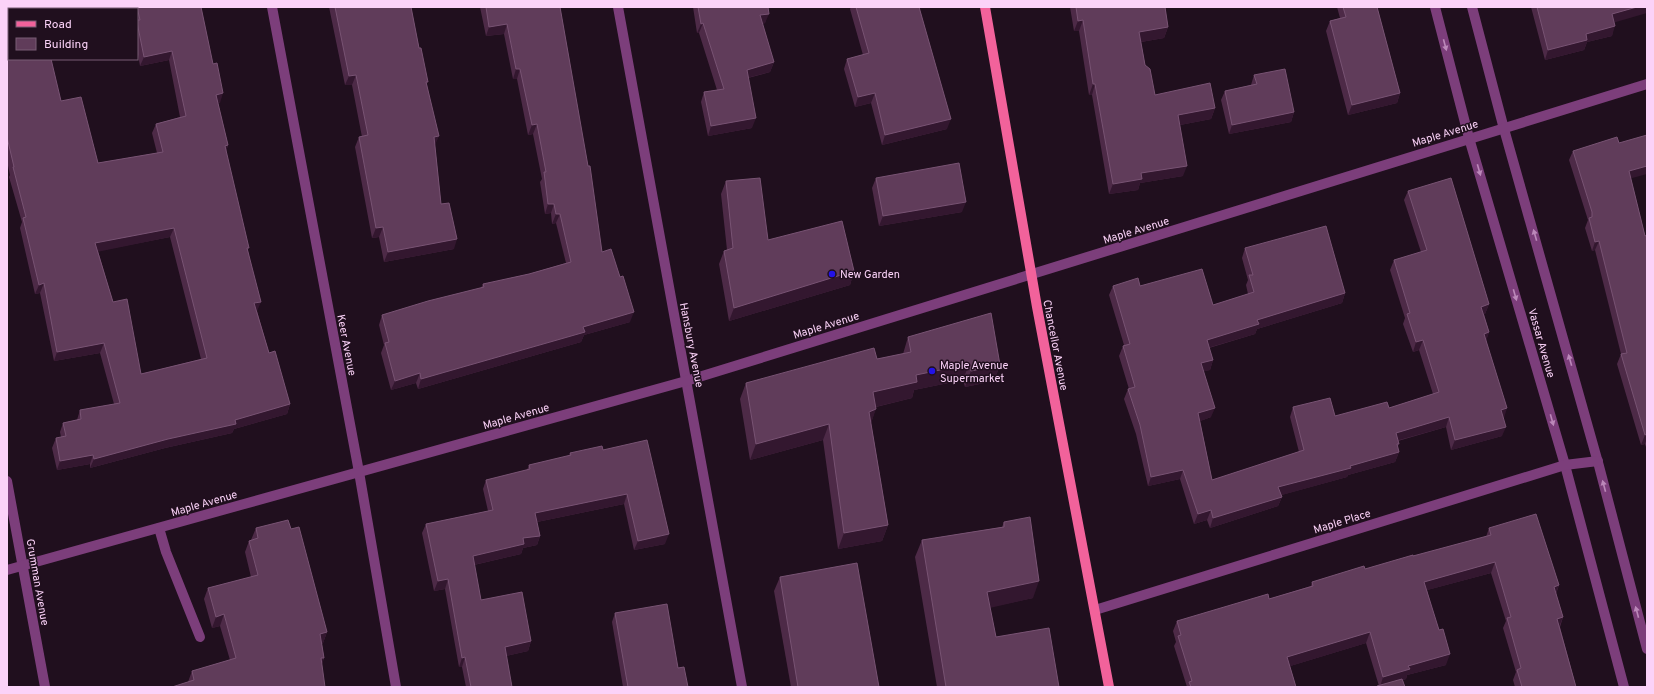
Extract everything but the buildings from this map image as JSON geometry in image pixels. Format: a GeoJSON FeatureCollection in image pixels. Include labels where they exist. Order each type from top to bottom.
{"type":"FeatureCollection","features":[{"type":"Feature","properties":{"kind":"main road","name":"Chancellor Avenue"},"geometry":{"type":"LineString","coordinates":[[985,7],[1031,274],[1109,687]]}},
{"type":"Feature","properties":{"kind":"street","name":"Keer Avenue"},"geometry":{"type":"LineString","coordinates":[[272,7],[359,472],[396,687]]}},
{"type":"Feature","properties":{"kind":"street","name":"Hansbury Avenue"},"geometry":{"type":"LineString","coordinates":[[618,7],[742,687]]}},
{"type":"Feature","properties":{"kind":"street","name":"Vassar Avenue"},"geometry":{"type":"LineString","coordinates":[[1435,7],[1469,138],[1565,465],[1624,687]]}},
{"type":"Feature","properties":{"kind":"street","name":"Vassar Avenue"},"geometry":{"type":"LineString","coordinates":[[1472,7],[1504,128],[1598,461],[1647,649]]}},
{"type":"Feature","properties":{"kind":"street","name":"Maple Avenue"},"geometry":{"type":"LineString","coordinates":[[7,570],[686,381],[1647,84]]}},
{"type":"Feature","properties":{"kind":"street","name":"Maple Place"},"geometry":{"type":"LineString","coordinates":[[1094,610],[1565,465],[1598,461]]}},
{"type":"Feature","properties":{"kind":"street","name":"Grumman Avenue"},"geometry":{"type":"LineString","coordinates":[[7,481],[45,687]]}},
{"type":"Feature","properties":{"kind":"street"},"geometry":{"type":"LineString","coordinates":[[159,528],[166,552],[200,637]]}},
{"type":"Feature","properties":{"kind":"place","name":"New Garden"},"geometry":{"type":"Point","coordinates":[832,274]}},
{"type":"Feature","properties":{"kind":"place","name":"Maple Avenue Supermarket"},"geometry":{"type":"Point","coordinates":[932,371]}}]}
